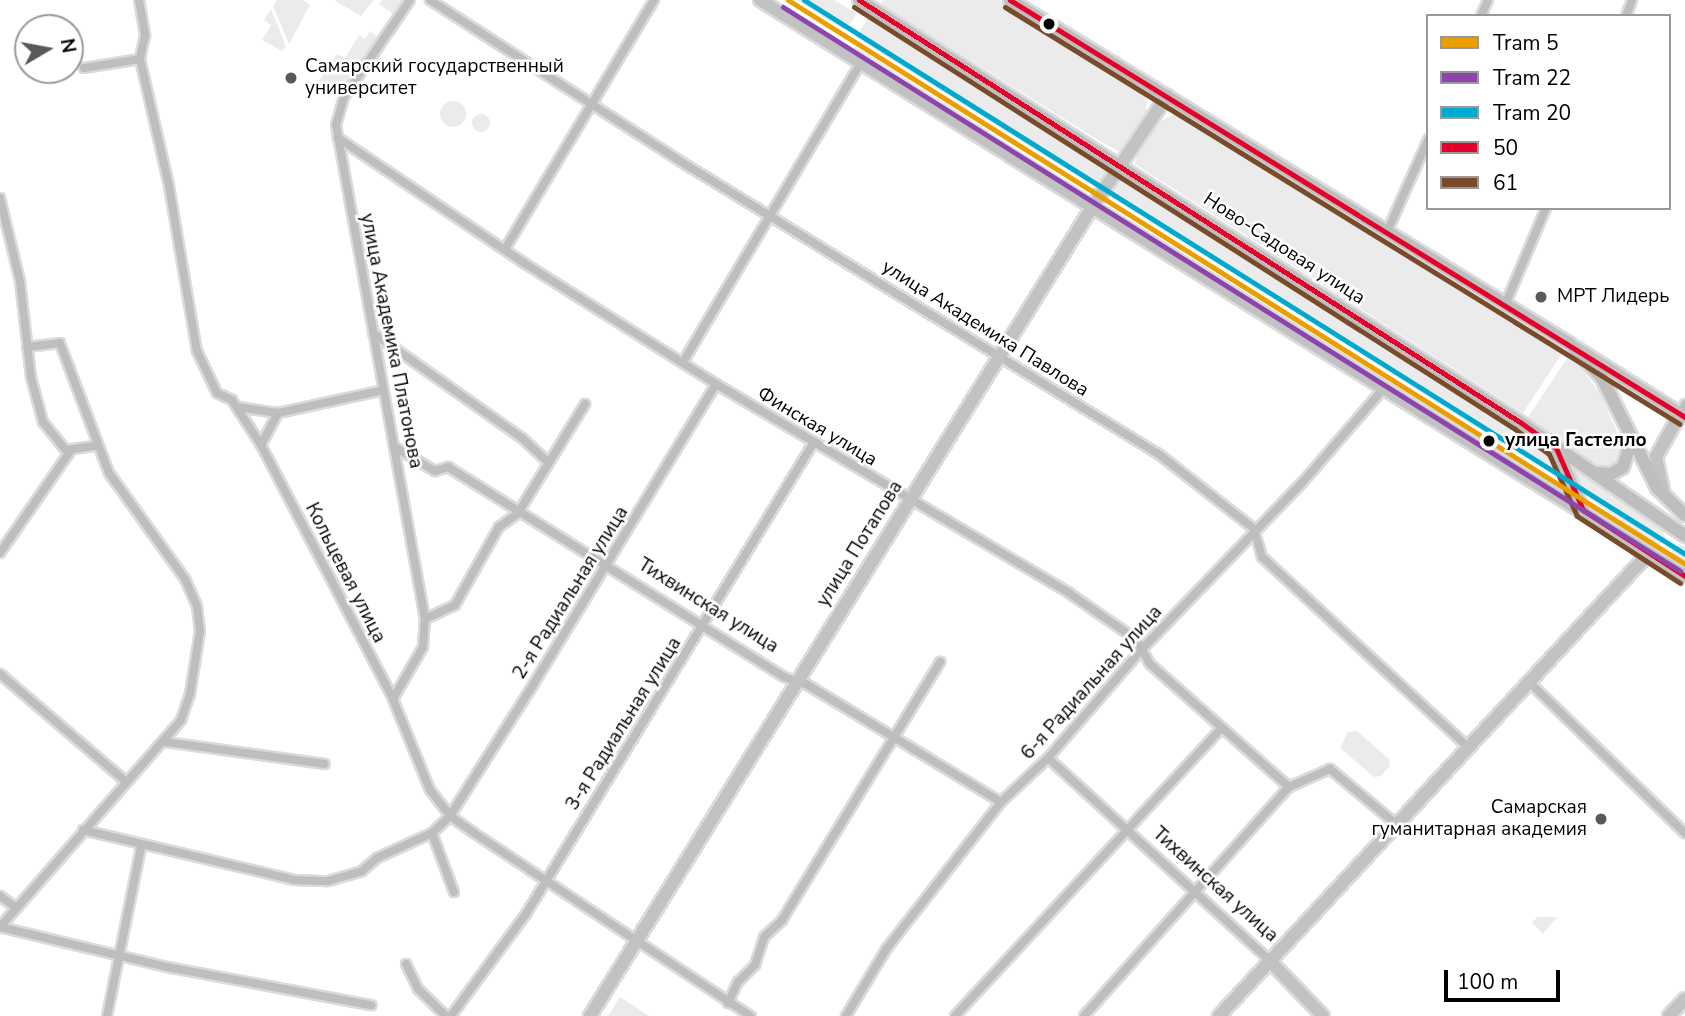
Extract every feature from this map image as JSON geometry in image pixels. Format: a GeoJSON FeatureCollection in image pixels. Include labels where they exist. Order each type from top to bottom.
{"type":"FeatureCollection","features":[{"type":"Feature","properties":{"kind":"main road","name":"Ново-Садовая улица"},"geometry":{"type":"LineString","coordinates":[[859,0],[1121,165],[1556,447],[1685,536]]}},
{"type":"Feature","properties":{"kind":"main road"},"geometry":{"type":"LineString","coordinates":[[1010,0],[1570,344],[1602,378],[1631,440],[1670,503],[1685,515]]}},
{"type":"Feature","properties":{"kind":"main road"},"geometry":{"type":"LineString","coordinates":[[1596,473],[1611,474],[1623,467],[1631,440]]}},
{"type":"Feature","properties":{"kind":"street","name":"Кольцевая улица"},"geometry":{"type":"LineString","coordinates":[[139,0],[145,35],[140,59],[169,186],[197,351],[217,393],[237,407],[261,445],[393,699],[430,790],[450,816],[544,881],[751,1016]]}},
{"type":"Feature","properties":{"kind":"street","name":"улица Академика Платонова"},"geometry":{"type":"LineString","coordinates":[[393,699],[423,647],[425,619],[338,138],[338,113],[344,97],[410,0]]}},
{"type":"Feature","properties":{"kind":"street","name":"улица Академика Павлова"},"geometry":{"type":"LineString","coordinates":[[430,0],[1160,455],[1254,529]]}},
{"type":"Feature","properties":{"kind":"street"},"geometry":{"type":"LineString","coordinates":[[505,249],[590,102],[654,0]]}},
{"type":"Feature","properties":{"kind":"street"},"geometry":{"type":"LineString","coordinates":[[760,0],[1383,389],[1583,510],[1685,576]]}},
{"type":"Feature","properties":{"kind":"street"},"geometry":{"type":"LineString","coordinates":[[84,68],[140,59]]}},
{"type":"Feature","properties":{"kind":"street"},"geometry":{"type":"LineString","coordinates":[[683,362],[860,64]]}},
{"type":"Feature","properties":{"kind":"street","name":"улица Потапова"},"geometry":{"type":"LineString","coordinates":[[590,1016],[1092,208],[1167,96]]}},
{"type":"Feature","properties":{"kind":"street","name":"Финская улица"},"geometry":{"type":"LineString","coordinates":[[338,138],[716,384],[909,502],[1069,593],[1143,648],[1150,664],[1289,787]]}},
{"type":"Feature","properties":{"kind":"street"},"geometry":{"type":"LineString","coordinates":[[1387,232],[1426,144]]}},
{"type":"Feature","properties":{"kind":"street"},"geometry":{"type":"LineString","coordinates":[[0,198],[20,281],[27,347],[43,422],[58,446],[71,450],[96,446]]}},
{"type":"Feature","properties":{"kind":"street"},"geometry":{"type":"LineString","coordinates":[[1505,305],[1545,210]]}},
{"type":"Feature","properties":{"kind":"street"},"geometry":{"type":"LineString","coordinates":[[373,332],[522,438],[547,461]]}},
{"type":"Feature","properties":{"kind":"street"},"geometry":{"type":"LineString","coordinates":[[27,347],[60,343],[108,473],[185,579],[197,606],[200,631],[190,694],[166,742],[124,780],[0,927],[371,1005]]}},
{"type":"Feature","properties":{"kind":"street"},"geometry":{"type":"LineString","coordinates":[[1570,344],[1683,412],[1656,457],[1657,476],[1670,503]]}},
{"type":"Feature","properties":{"kind":"street","name":"2-я Радиальная улица"},"geometry":{"type":"LineString","coordinates":[[83,830],[141,846],[294,880],[328,881],[353,874],[432,833],[450,816],[608,566],[716,384]]}},
{"type":"Feature","properties":{"kind":"street","name":"6-я Радиальная улица"},"geometry":{"type":"LineString","coordinates":[[849,1015],[887,948],[1001,802],[1048,758],[1143,648],[1254,529],[1302,483],[1383,389]]}},
{"type":"Feature","properties":{"kind":"street"},"geometry":{"type":"LineString","coordinates":[[237,407],[278,413],[384,390]]}},
{"type":"Feature","properties":{"kind":"street"},"geometry":{"type":"LineString","coordinates":[[425,619],[454,605],[499,527],[518,513],[547,461],[584,404]]}},
{"type":"Feature","properties":{"kind":"street"},"geometry":{"type":"LineString","coordinates":[[261,445],[278,413]]}},
{"type":"Feature","properties":{"kind":"street","name":"3-я Радиальная улица"},"geometry":{"type":"LineString","coordinates":[[448,1016],[526,914],[814,442]]}},
{"type":"Feature","properties":{"kind":"street","name":"Тихвинская улица"},"geometry":{"type":"LineString","coordinates":[[395,447],[435,471],[448,467],[703,626],[1001,802]]}},
{"type":"Feature","properties":{"kind":"street"},"geometry":{"type":"LineString","coordinates":[[1556,447],[1583,510]]}},
{"type":"Feature","properties":{"kind":"street"},"geometry":{"type":"LineString","coordinates":[[0,553],[71,450]]}},
{"type":"Feature","properties":{"kind":"street"},"geometry":{"type":"LineString","coordinates":[[1254,529],[1262,557],[1468,747]]}},
{"type":"Feature","properties":{"kind":"street"},"geometry":{"type":"LineString","coordinates":[[1219,1016],[1268,959],[1649,553]]}},
{"type":"Feature","properties":{"kind":"street"},"geometry":{"type":"LineString","coordinates":[[728,1003],[738,982],[755,965],[764,937],[782,920],[940,662]]}},
{"type":"Feature","properties":{"kind":"street"},"geometry":{"type":"LineString","coordinates":[[0,674],[124,780]]}},
{"type":"Feature","properties":{"kind":"street"},"geometry":{"type":"LineString","coordinates":[[1529,682],[1685,833]]}},
{"type":"Feature","properties":{"kind":"street"},"geometry":{"type":"LineString","coordinates":[[955,1016],[1222,728]]}},
{"type":"Feature","properties":{"kind":"street"},"geometry":{"type":"LineString","coordinates":[[166,742],[324,764]]}},
{"type":"Feature","properties":{"kind":"street","name":"Тихвинская улица"},"geometry":{"type":"LineString","coordinates":[[1048,758],[1268,959],[1323,1016]]}},
{"type":"Feature","properties":{"kind":"street"},"geometry":{"type":"LineString","coordinates":[[1084,1016],[1192,892],[1289,787],[1330,769],[1396,824]]}},
{"type":"Feature","properties":{"kind":"street"},"geometry":{"type":"LineString","coordinates":[[432,833],[454,892]]}},
{"type":"Feature","properties":{"kind":"street"},"geometry":{"type":"LineString","coordinates":[[107,1016],[141,846]]}},
{"type":"Feature","properties":{"kind":"street"},"geometry":{"type":"LineString","coordinates":[[0,897],[15,908]]}},
{"type":"Feature","properties":{"kind":"street"},"geometry":{"type":"LineString","coordinates":[[406,964],[418,989],[448,1016]]}},
{"type":"Feature","properties":{"kind":"street"},"geometry":{"type":"LineString","coordinates":[[1669,1016],[1685,999]]}},
{"type":"Feature","properties":{"kind":"shaded area"},"geometry":{"type":"Polygon","coordinates":[[[277,0],[303,0],[310,5],[289,44],[273,6],[277,0]]]}},
{"type":"Feature","properties":{"kind":"shaded area"},"geometry":{"type":"Polygon","coordinates":[[[334,0],[374,0],[361,16],[334,0]]]}},
{"type":"Feature","properties":{"kind":"shaded area"},"geometry":{"type":"Polygon","coordinates":[[[382,0],[403,0],[393,14],[379,4],[382,0]]]}},
{"type":"Feature","properties":{"kind":"shaded area"},"geometry":{"type":"Polygon","coordinates":[[[797,0],[834,0],[856,13],[844,30],[797,0]]]}},
{"type":"Feature","properties":{"kind":"shaded area"},"geometry":{"type":"Polygon","coordinates":[[[883,0],[998,0],[1137,86],[1147,99],[1146,119],[1131,148],[1121,152],[1103,143],[880,4],[883,0]]]}},
{"type":"Feature","properties":{"kind":"shaded area"},"geometry":{"type":"Polygon","coordinates":[[[271,9],[286,47],[282,51],[262,40],[271,25],[264,20],[271,9]]]}},
{"type":"Feature","properties":{"kind":"shaded area"},"geometry":{"type":"Polygon","coordinates":[[[870,15],[1098,159],[1107,172],[1100,190],[856,37],[870,15]]]}},
{"type":"Feature","properties":{"kind":"shaded area"},"geometry":{"type":"Polygon","coordinates":[[[370,31],[377,36],[339,96],[318,83],[337,54],[345,58],[359,35],[365,39],[370,31]]]}},
{"type":"Feature","properties":{"kind":"shaded area"},"geometry":{"type":"Polygon","coordinates":[[[855,46],[989,131],[985,135],[853,51],[855,46]]]}},
{"type":"Feature","properties":{"kind":"shaded area"},"geometry":{"type":"Polygon","coordinates":[[[453,101],[462,105],[466,114],[462,123],[453,127],[444,123],[440,114],[444,105],[453,101]]]}},
{"type":"Feature","properties":{"kind":"shaded area"},"geometry":{"type":"Polygon","coordinates":[[[477,114],[485,114],[490,123],[488,130],[477,132],[472,127],[472,119],[477,114]]]}},
{"type":"Feature","properties":{"kind":"shaded area"},"geometry":{"type":"Polygon","coordinates":[[[1175,114],[1191,119],[1565,349],[1523,413],[1135,164],[1142,141],[1157,123],[1175,114]]]}},
{"type":"Feature","properties":{"kind":"shaded area"},"geometry":{"type":"Polygon","coordinates":[[[1122,179],[1247,253],[1394,348],[1395,355],[1511,428],[1511,432],[1502,444],[1110,193],[1122,179]]]}},
{"type":"Feature","properties":{"kind":"shaded area"},"geometry":{"type":"Polygon","coordinates":[[[1570,354],[1600,393],[1625,450],[1615,468],[1603,470],[1528,417],[1570,354]]]}},
{"type":"Feature","properties":{"kind":"shaded area"},"geometry":{"type":"Polygon","coordinates":[[[1521,431],[1660,523],[1666,539],[1657,546],[1520,449],[1512,440],[1521,431]]]}},
{"type":"Feature","properties":{"kind":"shaded area"},"geometry":{"type":"Polygon","coordinates":[[[1679,544],[1685,547],[1685,565],[1669,554],[1679,544]]]}},
{"type":"Feature","properties":{"kind":"shaded area"},"geometry":{"type":"Polygon","coordinates":[[[1357,731],[1389,759],[1390,766],[1381,776],[1374,777],[1340,748],[1348,732],[1357,731]]]}},
{"type":"Feature","properties":{"kind":"shaded area"},"geometry":{"type":"Polygon","coordinates":[[[1537,917],[1557,917],[1543,934],[1532,923],[1537,917]]]}},
{"type":"Feature","properties":{"kind":"shaded area"},"geometry":{"type":"Polygon","coordinates":[[[620,997],[649,1016],[608,1016],[620,997]]]}},
{"type":"Feature","properties":{"kind":"tram line","name":"5"},"geometry":{"type":"LineString","coordinates":[[788,0],[1685,564]]}},
{"type":"Feature","properties":{"kind":"tram line","name":"20"},"geometry":{"type":"LineString","coordinates":[[804,0],[1685,554]]}},
{"type":"Feature","properties":{"kind":"tram line","name":"22"},"geometry":{"type":"LineString","coordinates":[[783,7],[1680,571]]}},
{"type":"Feature","properties":{"kind":"transit line","name":"50"},"geometry":{"type":"LineString","coordinates":[[859,0],[1520,422],[1556,448],[1583,510],[1685,576]]}},
{"type":"Feature","properties":{"kind":"transit line","name":"50"},"geometry":{"type":"LineString","coordinates":[[1010,0],[1685,417]]}},
{"type":"Feature","properties":{"kind":"transit line","name":"61"},"geometry":{"type":"LineString","coordinates":[[854,7],[1515,429],[1549,454],[1577,516],[1680,583]]}},
{"type":"Feature","properties":{"kind":"transit line","name":"61"},"geometry":{"type":"LineString","coordinates":[[1005,7],[1680,424]]}},
{"type":"Feature","properties":{"kind":"place","name":"Самарский государственный университет"},"geometry":{"type":"Point","coordinates":[291,78]}},
{"type":"Feature","properties":{"kind":"place","name":"МРТ Лидерь"},"geometry":{"type":"Point","coordinates":[1541,297]}},
{"type":"Feature","properties":{"kind":"place","name":"улица Гастелло"},"geometry":{"type":"Point","coordinates":[1489,441]}},
{"type":"Feature","properties":{"kind":"place","name":"Самарская гуманитарная академия"},"geometry":{"type":"Point","coordinates":[1601,819]}}]}
